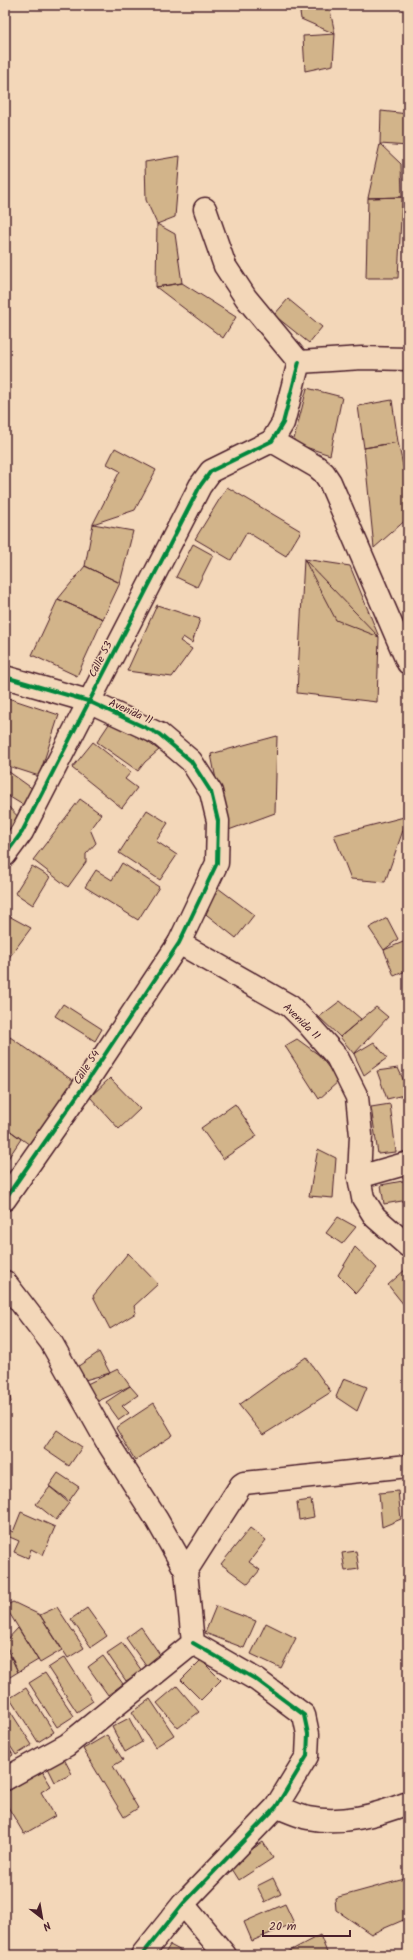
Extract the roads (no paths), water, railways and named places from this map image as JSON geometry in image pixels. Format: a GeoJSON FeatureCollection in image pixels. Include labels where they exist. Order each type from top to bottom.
{"type":"FeatureCollection","features":[{"type":"Feature","properties":{"kind":"street"},"geometry":{"type":"LineString","coordinates":[[205,208],[225,266],[246,298],[299,362]]}},
{"type":"Feature","properties":{"kind":"street"},"geometry":{"type":"LineString","coordinates":[[299,362],[362,358],[408,359]]}},
{"type":"Feature","properties":{"kind":"street"},"geometry":{"type":"LineString","coordinates":[[299,362],[283,423],[272,441],[317,467],[327,478],[408,663]]}},
{"type":"Feature","properties":{"kind":"street","name":"Calle 53"},"geometry":{"type":"LineString","coordinates":[[5,855],[22,832],[88,701],[200,486],[211,471],[272,441]]}},
{"type":"Feature","properties":{"kind":"street","name":"Avenida 11"},"geometry":{"type":"LineString","coordinates":[[5,677],[88,701],[159,734],[191,761],[211,792],[218,821],[217,863],[179,943],[290,1006],[337,1057],[357,1097],[362,1135],[359,1177],[363,1198],[375,1217],[408,1246]]}},
{"type":"Feature","properties":{"kind":"street","name":"Calle 54"},"geometry":{"type":"LineString","coordinates":[[5,1199],[86,1083],[179,943]]}},
{"type":"Feature","properties":{"kind":"street"},"geometry":{"type":"LineString","coordinates":[[359,1177],[408,1163]]}},
{"type":"Feature","properties":{"kind":"street"},"geometry":{"type":"LineString","coordinates":[[5,1282],[51,1342],[106,1440],[157,1520],[186,1571],[193,1643]]}},
{"type":"Feature","properties":{"kind":"street"},"geometry":{"type":"LineString","coordinates":[[186,1571],[238,1489],[244,1483],[408,1466]]}},
{"type":"Feature","properties":{"kind":"street"},"geometry":{"type":"LineString","coordinates":[[5,1778],[67,1745],[193,1643]]}},
{"type":"Feature","properties":{"kind":"street"},"geometry":{"type":"LineString","coordinates":[[142,1955],[183,1904],[276,1807],[307,1756],[308,1734],[304,1716],[257,1680],[193,1643]]}},
{"type":"Feature","properties":{"kind":"street"},"geometry":{"type":"LineString","coordinates":[[276,1807],[308,1818],[343,1820],[384,1812],[408,1803]]}},
{"type":"Feature","properties":{"kind":"street"},"geometry":{"type":"LineString","coordinates":[[183,1904],[225,1955]]}}]}
